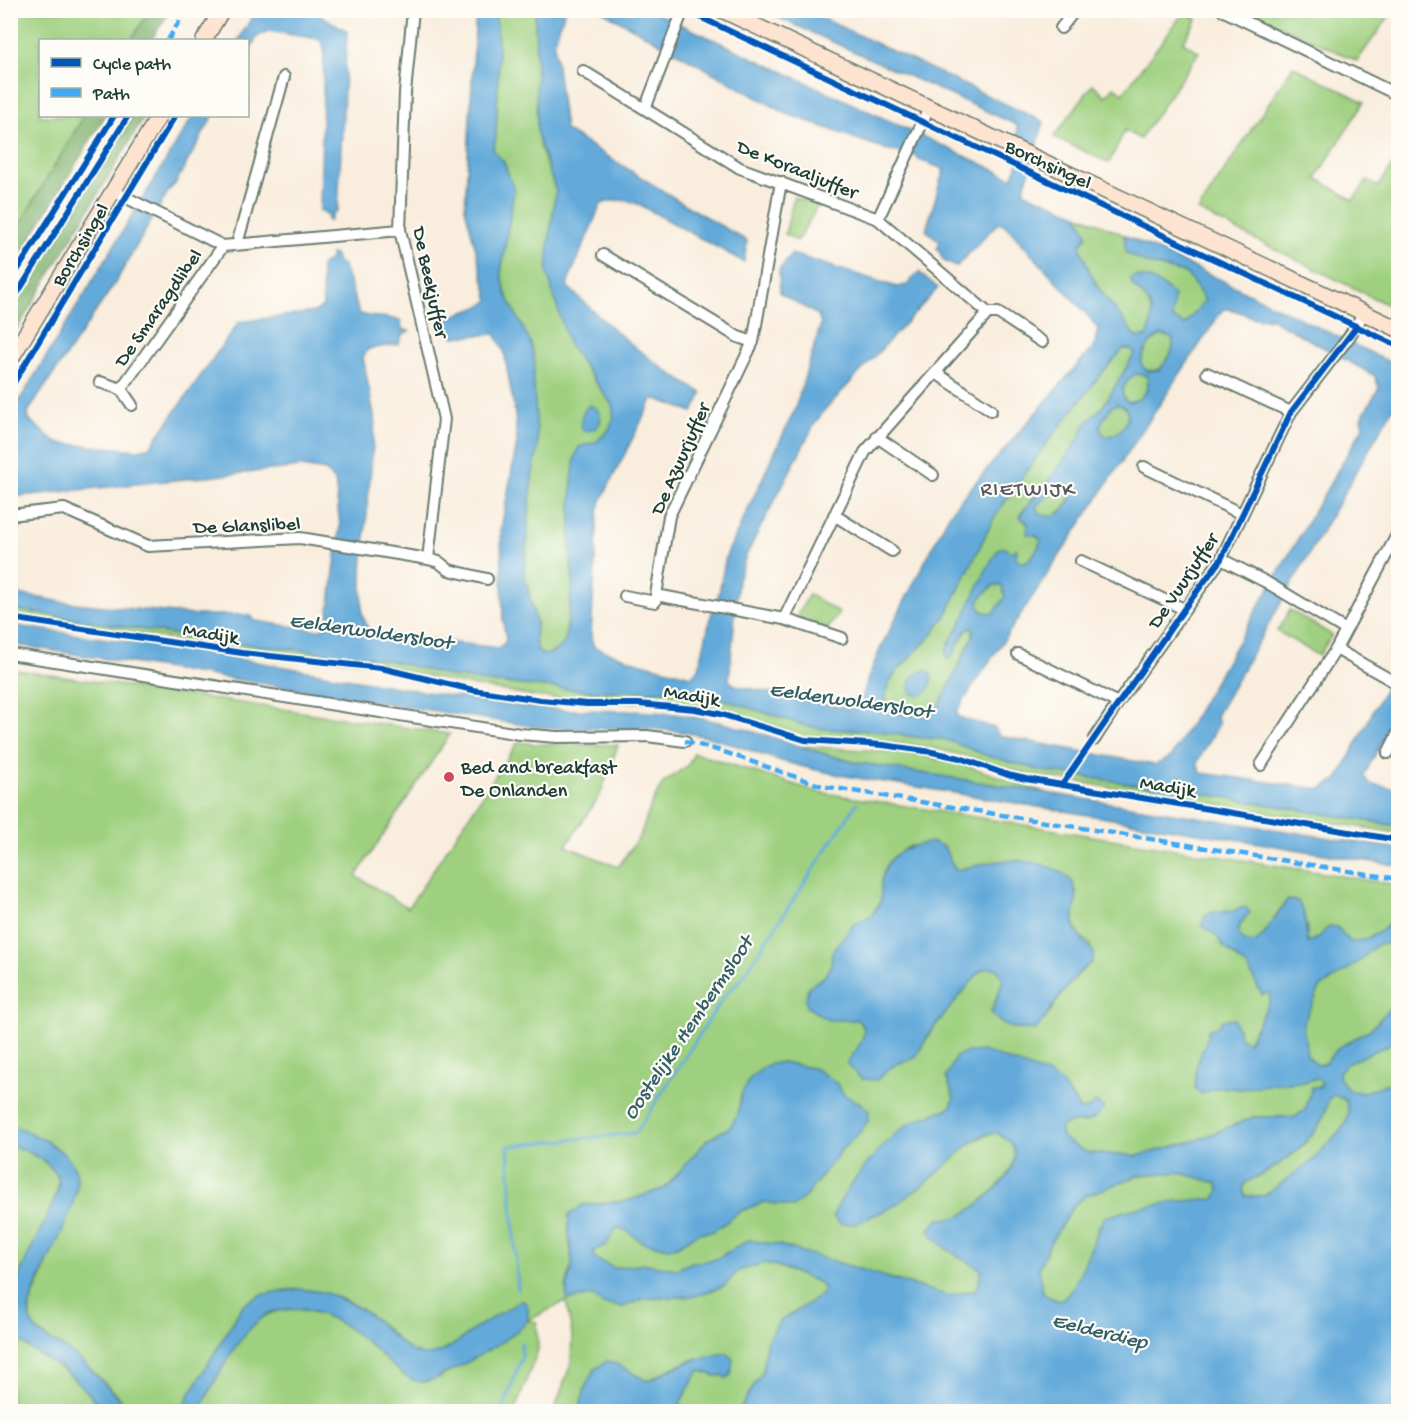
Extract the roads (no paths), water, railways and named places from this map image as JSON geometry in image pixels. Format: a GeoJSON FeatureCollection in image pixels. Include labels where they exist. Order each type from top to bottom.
{"type":"FeatureCollection","features":[{"type":"Feature","properties":{"kind":"main road"},"geometry":{"type":"LineString","coordinates":[[205,39],[222,10]]}},
{"type":"Feature","properties":{"kind":"main road","name":"Borchsingel"},"geometry":{"type":"LineString","coordinates":[[722,10],[1398,329]]}},
{"type":"Feature","properties":{"kind":"main road","name":"Borchsingel"},"geometry":{"type":"LineString","coordinates":[[10,360],[158,117]]}},
{"type":"Feature","properties":{"kind":"street","name":"De Beekjuffer"},"geometry":{"type":"LineString","coordinates":[[412,10],[405,93],[400,230],[444,418],[428,559]]}},
{"type":"Feature","properties":{"kind":"street"},"geometry":{"type":"LineString","coordinates":[[1061,28],[1074,10]]}},
{"type":"Feature","properties":{"kind":"street"},"geometry":{"type":"LineString","coordinates":[[1222,10],[1398,95]]}},
{"type":"Feature","properties":{"kind":"street"},"geometry":{"type":"LineString","coordinates":[[645,109],[682,13]]}},
{"type":"Feature","properties":{"kind":"street","name":"De Koraaljuffer"},"geometry":{"type":"LineString","coordinates":[[583,71],[740,168],[878,219],[988,313],[998,313],[1042,342]]}},
{"type":"Feature","properties":{"kind":"street"},"geometry":{"type":"LineString","coordinates":[[237,244],[284,77]]}},
{"type":"Feature","properties":{"kind":"street","name":"De Koraaljuffer"},"geometry":{"type":"LineString","coordinates":[[878,219],[929,108]]}},
{"type":"Feature","properties":{"kind":"street","name":"De Azuurjuffer"},"geometry":{"type":"LineString","coordinates":[[656,595],[669,516],[753,342],[781,182]]}},
{"type":"Feature","properties":{"kind":"street","name":"De Smaragdlibel"},"geometry":{"type":"LineString","coordinates":[[113,191],[223,246],[400,230]]}},
{"type":"Feature","properties":{"kind":"street","name":"De Smaragdlibel"},"geometry":{"type":"LineString","coordinates":[[122,389],[223,246]]}},
{"type":"Feature","properties":{"kind":"street"},"geometry":{"type":"LineString","coordinates":[[603,255],[738,337],[753,342]]}},
{"type":"Feature","properties":{"kind":"street"},"geometry":{"type":"LineString","coordinates":[[784,619],[865,452],[988,313]]}},
{"type":"Feature","properties":{"kind":"street","name":"De Vuurjuffer"},"geometry":{"type":"LineString","coordinates":[[1094,740],[1221,559],[1291,412],[1349,337],[1364,313]]}},
{"type":"Feature","properties":{"kind":"street"},"geometry":{"type":"LineString","coordinates":[[936,373],[991,410]]}},
{"type":"Feature","properties":{"kind":"street"},"geometry":{"type":"LineString","coordinates":[[1207,373],[1291,412]]}},
{"type":"Feature","properties":{"kind":"street","name":"De Smaragdlibel"},"geometry":{"type":"LineString","coordinates":[[100,382],[122,389],[132,405]]}},
{"type":"Feature","properties":{"kind":"street"},"geometry":{"type":"LineString","coordinates":[[877,437],[933,475]]}},
{"type":"Feature","properties":{"kind":"street","name":"De Vuurjuffer"},"geometry":{"type":"LineString","coordinates":[[1144,467],[1242,514]]}},
{"type":"Feature","properties":{"kind":"street","name":"De Glanslibel"},"geometry":{"type":"LineString","coordinates":[[10,515],[64,509],[148,546],[300,537],[428,559],[439,562],[449,570],[487,579]]}},
{"type":"Feature","properties":{"kind":"street"},"geometry":{"type":"LineString","coordinates":[[834,515],[892,551]]}},
{"type":"Feature","properties":{"kind":"street"},"geometry":{"type":"LineString","coordinates":[[1262,765],[1336,649],[1398,533]]}},
{"type":"Feature","properties":{"kind":"street","name":"De Vuurjuffer"},"geometry":{"type":"LineString","coordinates":[[1221,559],[1293,597],[1346,630]]}},
{"type":"Feature","properties":{"kind":"street","name":"De Vuurjuffer"},"geometry":{"type":"LineString","coordinates":[[1081,561],[1184,609]]}},
{"type":"Feature","properties":{"kind":"street"},"geometry":{"type":"LineString","coordinates":[[625,596],[655,602],[656,595],[784,619],[842,638]]}},
{"type":"Feature","properties":{"kind":"street"},"geometry":{"type":"LineString","coordinates":[[1336,649],[1394,681]]}},
{"type":"Feature","properties":{"kind":"street"},"geometry":{"type":"LineString","coordinates":[[10,654],[520,734],[647,736],[685,741]]}},
{"type":"Feature","properties":{"kind":"street"},"geometry":{"type":"LineString","coordinates":[[1018,654],[1118,703]]}},
{"type":"Feature","properties":{"kind":"street"},"geometry":{"type":"LineString","coordinates":[[1388,753],[1398,733]]}},
{"type":"Feature","properties":{"kind":"water"},"geometry":{"type":"Polygon","coordinates":[[[256,11],[313,11],[347,31],[338,210],[333,213],[330,221],[328,221],[327,214],[320,211],[324,46],[319,39],[268,31],[257,37],[249,52],[249,39],[239,39],[256,11]]]}},
{"type":"Feature","properties":{"kind":"water"},"geometry":{"type":"Polygon","coordinates":[[[476,11],[495,11],[498,74],[496,137],[493,150],[504,162],[514,190],[501,273],[506,294],[531,344],[535,364],[533,377],[538,447],[532,477],[524,574],[536,622],[535,641],[539,653],[546,655],[565,642],[573,582],[570,548],[575,457],[579,447],[596,442],[608,431],[614,418],[612,405],[568,343],[547,273],[556,191],[537,134],[535,11],[565,11],[554,42],[565,130],[747,241],[744,262],[640,205],[626,201],[611,201],[601,204],[567,286],[598,316],[648,357],[702,393],[693,412],[653,398],[601,501],[598,512],[591,637],[594,647],[631,660],[691,676],[699,668],[710,619],[719,593],[726,556],[795,409],[821,324],[818,315],[780,293],[779,270],[792,254],[897,287],[907,285],[919,272],[938,288],[823,412],[814,425],[746,556],[738,579],[729,681],[737,686],[852,709],[862,699],[882,645],[948,517],[1094,346],[1098,329],[1004,224],[997,224],[956,267],[944,261],[937,248],[940,242],[926,230],[944,169],[919,160],[916,156],[888,150],[787,114],[602,11],[652,11],[1012,178],[1027,141],[1018,137],[1017,125],[764,11],[807,11],[1044,122],[1023,192],[1078,214],[1087,235],[1080,246],[1091,274],[1135,337],[1147,337],[1152,315],[1149,304],[1133,286],[1131,278],[1148,279],[1170,292],[1174,296],[1172,318],[1185,325],[1205,300],[1187,274],[1146,263],[1126,253],[1124,235],[1398,364],[1398,399],[1216,716],[1219,724],[1197,763],[1201,773],[1321,789],[1338,779],[1398,663],[1398,710],[1364,776],[1370,784],[1398,789],[1398,826],[1210,795],[1043,771],[988,756],[944,739],[876,731],[822,729],[716,697],[694,693],[591,691],[487,682],[453,677],[367,657],[223,642],[11,609],[11,593],[63,602],[195,615],[249,615],[255,621],[319,630],[327,625],[340,526],[335,481],[326,471],[301,467],[11,497],[10,416],[192,117],[212,117],[115,283],[28,412],[29,420],[57,443],[139,450],[150,447],[239,322],[314,312],[323,307],[321,266],[329,260],[331,254],[335,255],[337,262],[344,266],[359,313],[396,320],[401,322],[402,329],[409,331],[402,335],[399,344],[368,349],[363,357],[375,421],[362,570],[362,614],[369,631],[499,648],[506,641],[503,621],[501,529],[517,443],[515,414],[504,351],[495,334],[454,337],[446,329],[444,322],[489,300],[465,208],[476,11]],[[1223,309],[956,712],[960,718],[995,728],[999,736],[1155,765],[1171,757],[1363,427],[1361,418],[1379,388],[1375,376],[1270,318],[1251,317],[1230,309],[1223,309]],[[1162,335],[1148,346],[1144,353],[1141,362],[1143,368],[1149,371],[1159,370],[1172,351],[1172,338],[1162,335]],[[1123,349],[1046,444],[995,516],[946,615],[931,636],[896,672],[888,685],[885,699],[890,708],[900,714],[928,716],[938,706],[973,636],[973,628],[963,634],[952,657],[947,660],[946,653],[949,643],[987,568],[999,548],[1005,548],[1011,552],[1017,549],[1016,559],[1024,563],[1037,550],[1041,540],[1035,535],[1027,534],[1028,523],[1019,516],[1061,465],[1078,440],[1084,426],[1104,405],[1135,353],[1131,349],[1123,349]],[[1136,374],[1122,389],[1124,399],[1128,402],[1142,396],[1148,385],[1146,375],[1136,374]],[[1117,404],[1111,407],[1100,425],[1102,433],[1108,437],[1121,429],[1128,417],[1125,407],[1117,404]],[[1061,485],[1036,506],[1038,512],[1044,515],[1055,515],[1068,504],[1073,492],[1061,485]],[[994,585],[981,597],[978,606],[981,610],[994,613],[1005,597],[1002,586],[994,585]]]}},
{"type":"Feature","properties":{"kind":"water"},"geometry":{"type":"Polygon","coordinates":[[[589,405],[598,411],[601,420],[596,428],[583,431],[582,417],[589,405]]]}},
{"type":"Feature","properties":{"kind":"water"},"geometry":{"type":"Polygon","coordinates":[[[10,625],[234,658],[516,706],[683,715],[748,730],[853,762],[1398,849],[1398,866],[839,775],[785,762],[693,734],[635,728],[537,727],[11,644],[10,625]]]}},
{"type":"Feature","properties":{"kind":"water"},"geometry":{"type":"Polygon","coordinates":[[[925,670],[930,672],[932,680],[930,688],[916,696],[910,688],[911,681],[916,674],[925,670]]]}},
{"type":"Feature","properties":{"kind":"water"},"geometry":{"type":"Polygon","coordinates":[[[932,842],[944,847],[955,870],[995,862],[1027,861],[1048,866],[1065,874],[1072,881],[1076,891],[1074,925],[1081,938],[1094,953],[1092,962],[1081,970],[1036,1030],[1010,1027],[996,1018],[991,1012],[1003,980],[997,969],[988,968],[980,971],[931,1031],[915,1058],[896,1064],[876,1080],[862,1079],[847,1064],[860,1044],[864,1028],[858,1020],[828,1020],[807,1007],[808,987],[824,977],[831,965],[832,952],[854,924],[872,915],[881,901],[882,876],[892,859],[908,848],[932,842]]]}},
{"type":"Feature","properties":{"kind":"water","name":"Eelderdiep"},"geometry":{"type":"Polygon","coordinates":[[[1287,900],[1298,901],[1304,913],[1308,943],[1319,937],[1329,926],[1337,927],[1350,942],[1365,939],[1383,929],[1398,913],[1398,943],[1378,944],[1353,966],[1320,988],[1303,1024],[1307,1055],[1317,1065],[1325,1063],[1338,1048],[1371,1029],[1398,999],[1398,1040],[1346,1064],[1339,1072],[1339,1077],[1348,1090],[1363,1093],[1398,1082],[1398,1411],[739,1411],[763,1370],[766,1343],[779,1322],[820,1296],[824,1288],[818,1282],[764,1263],[738,1271],[724,1286],[695,1296],[642,1299],[623,1307],[603,1304],[593,1296],[567,1300],[572,1263],[569,1215],[583,1205],[627,1201],[665,1188],[707,1140],[730,1127],[738,1113],[741,1095],[750,1078],[767,1065],[782,1062],[816,1069],[836,1083],[844,1095],[860,1103],[869,1111],[868,1121],[843,1148],[805,1197],[793,1207],[764,1202],[741,1211],[714,1231],[698,1233],[679,1245],[669,1248],[642,1242],[617,1227],[606,1245],[593,1251],[595,1259],[614,1268],[646,1264],[677,1269],[692,1262],[716,1259],[749,1240],[779,1245],[949,1296],[976,1290],[982,1270],[945,1248],[929,1229],[939,1219],[957,1217],[970,1210],[999,1185],[1013,1165],[1015,1154],[1011,1143],[998,1133],[985,1134],[974,1140],[926,1183],[892,1207],[855,1224],[840,1224],[833,1216],[863,1169],[903,1128],[951,1107],[954,1098],[946,1077],[956,1056],[968,1052],[983,1051],[1049,1075],[1062,1084],[1080,1110],[1088,1109],[1096,1102],[1104,1108],[1092,1119],[1073,1122],[1061,1127],[1061,1135],[1068,1142],[1088,1153],[1137,1156],[1197,1140],[1254,1117],[1295,1117],[1305,1110],[1312,1087],[1319,1087],[1322,1084],[1318,1078],[1303,1082],[1240,1089],[1220,1087],[1201,1094],[1195,1088],[1196,1067],[1208,1036],[1208,1030],[1219,1026],[1222,1020],[1234,1019],[1240,1038],[1248,1042],[1270,1001],[1270,993],[1262,995],[1248,968],[1222,945],[1217,936],[1202,926],[1205,915],[1246,908],[1250,912],[1238,929],[1239,935],[1246,942],[1255,943],[1264,934],[1287,900]],[[1334,1095],[1330,1097],[1322,1119],[1308,1140],[1278,1165],[1245,1183],[1243,1189],[1245,1196],[1264,1196],[1314,1159],[1345,1125],[1348,1113],[1346,1100],[1334,1095]],[[1178,1172],[1140,1175],[1087,1195],[1074,1205],[1050,1243],[1039,1267],[1042,1292],[1057,1300],[1066,1297],[1078,1277],[1105,1217],[1133,1209],[1178,1201],[1215,1199],[1219,1190],[1217,1183],[1178,1172]]]}},
{"type":"Feature","properties":{"kind":"water"},"geometry":{"type":"Polygon","coordinates":[[[11,1125],[48,1142],[72,1163],[76,1172],[75,1197],[70,1212],[31,1300],[29,1313],[31,1322],[43,1336],[79,1358],[133,1411],[106,1411],[67,1372],[19,1340],[11,1328],[9,1314],[17,1281],[48,1214],[59,1184],[55,1172],[45,1162],[11,1145],[11,1125]]]}},
{"type":"Feature","properties":{"kind":"water"},"geometry":{"type":"Polygon","coordinates":[[[299,1289],[338,1297],[354,1305],[371,1316],[408,1349],[426,1355],[447,1349],[520,1300],[527,1304],[528,1315],[523,1326],[489,1350],[441,1376],[420,1382],[401,1373],[363,1339],[331,1318],[308,1310],[272,1312],[255,1323],[236,1346],[199,1411],[180,1411],[243,1305],[260,1295],[299,1289]]]}},
{"type":"Feature","properties":{"kind":"water"},"geometry":{"type":"Polygon","coordinates":[[[726,1353],[733,1359],[731,1375],[726,1378],[699,1370],[680,1403],[681,1411],[579,1411],[586,1385],[594,1370],[607,1361],[648,1381],[686,1363],[726,1353]]]}},
{"type":"Feature","properties":{"kind":"waterway","name":"Oostelijke Hembermsloot"},"geometry":{"type":"LineString","coordinates":[[518,1290],[508,1146],[636,1133],[725,995],[742,978],[857,803]]}},
{"type":"Feature","properties":{"kind":"waterway"},"geometry":{"type":"LineString","coordinates":[[502,1412],[522,1356],[521,1343]]}},
{"type":"Feature","properties":{"kind":"place","name":"Bed and breakfast De Onlanden"},"geometry":{"type":"Point","coordinates":[449,777]}},
{"type":"Feature","properties":{"kind":"district","name":"RIETWIJK"},"geometry":{"type":"Point","coordinates":[1028,488]}},
{"type":"Feature","properties":{"kind":"water label","name":"Eelderwoldersloot"},"geometry":{"type":"Point","coordinates":[371,630]}},
{"type":"Feature","properties":{"kind":"water label","name":"Eelderwoldersloot"},"geometry":{"type":"Point","coordinates":[851,699]}}]}
